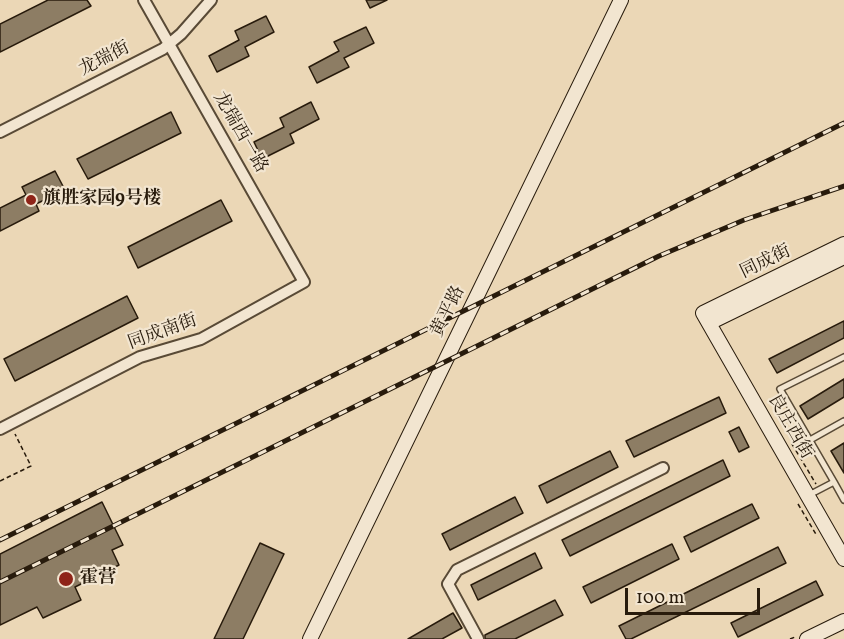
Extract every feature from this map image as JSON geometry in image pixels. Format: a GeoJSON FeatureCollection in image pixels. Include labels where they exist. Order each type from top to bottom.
{"type":"FeatureCollection","features":[{"type":"Feature","properties":{"kind":"main road","name":"黄平路"},"geometry":{"type":"LineString","coordinates":[[303,639],[614,0]]}},
{"type":"Feature","properties":{"kind":"main road","name":"黄平路"},"geometry":{"type":"LineString","coordinates":[[310,639],[621,0]]}},
{"type":"Feature","properties":{"kind":"main road","name":"同成街"},"geometry":{"type":"LineString","coordinates":[[706,318],[844,244]]}},
{"type":"Feature","properties":{"kind":"main road","name":"同成街"},"geometry":{"type":"LineString","coordinates":[[706,318],[844,257]]}},
{"type":"Feature","properties":{"kind":"main road","name":"良庄西街"},"geometry":{"type":"LineString","coordinates":[[706,318],[844,559]]}},
{"type":"Feature","properties":{"kind":"main road"},"geometry":{"type":"LineString","coordinates":[[807,639],[844,621]]}},
{"type":"Feature","properties":{"kind":"street","name":"龙瑞西一路"},"geometry":{"type":"LineString","coordinates":[[144,0],[304,282]]}},
{"type":"Feature","properties":{"kind":"street","name":"龙瑞街"},"geometry":{"type":"LineString","coordinates":[[0,132],[170,44],[211,0]]}},
{"type":"Feature","properties":{"kind":"street","name":"同成南街"},"geometry":{"type":"LineString","coordinates":[[5,426],[140,357],[201,339],[304,282]]}},
{"type":"Feature","properties":{"kind":"street"},"geometry":{"type":"LineString","coordinates":[[478,639],[448,584],[457,570],[663,468]]}},
{"type":"Feature","properties":{"kind":"lane"},"geometry":{"type":"LineString","coordinates":[[844,357],[780,389],[844,500]]}},
{"type":"Feature","properties":{"kind":"lane"},"geometry":{"type":"LineString","coordinates":[[810,440],[844,421]]}},
{"type":"Feature","properties":{"kind":"lane"},"geometry":{"type":"LineString","coordinates":[[808,496],[834,482]]}},
{"type":"Feature","properties":{"kind":"lane"},"geometry":{"type":"LineString","coordinates":[[838,489],[844,485]]}},
{"type":"Feature","properties":{"kind":"path"},"geometry":{"type":"LineString","coordinates":[[0,481],[32,466],[5,426]]}},
{"type":"Feature","properties":{"kind":"building"},"geometry":{"type":"Polygon","coordinates":[[[48,0],[87,0],[91,6],[0,52],[0,24],[48,0]]]}},
{"type":"Feature","properties":{"kind":"building"},"geometry":{"type":"Polygon","coordinates":[[[366,0],[387,0],[370,8],[366,0]]]}},
{"type":"Feature","properties":{"kind":"building"},"geometry":{"type":"Polygon","coordinates":[[[266,16],[274,32],[245,47],[249,56],[217,72],[209,56],[239,40],[235,31],[266,16]]]}},
{"type":"Feature","properties":{"kind":"building"},"geometry":{"type":"Polygon","coordinates":[[[366,27],[374,43],[344,58],[349,67],[317,83],[309,67],[339,51],[334,42],[366,27]]]}},
{"type":"Feature","properties":{"kind":"building"},"geometry":{"type":"Polygon","coordinates":[[[311,102],[319,119],[290,134],[294,143],[262,159],[254,142],[284,127],[280,118],[311,102]]]}},
{"type":"Feature","properties":{"kind":"building"},"geometry":{"type":"Polygon","coordinates":[[[171,112],[181,133],[88,179],[77,159],[171,112]]]}},
{"type":"Feature","properties":{"kind":"building","name":"旗胜家园9号楼"},"geometry":{"type":"Polygon","coordinates":[[[55,171],[65,190],[36,204],[39,211],[0,231],[0,208],[26,195],[22,187],[55,171]]]}},
{"type":"Feature","properties":{"kind":"building"},"geometry":{"type":"Polygon","coordinates":[[[221,200],[232,221],[138,268],[128,247],[221,200]]]}},
{"type":"Feature","properties":{"kind":"building"},"geometry":{"type":"Polygon","coordinates":[[[127,296],[138,318],[15,381],[4,359],[127,296]]]}},
{"type":"Feature","properties":{"kind":"building"},"geometry":{"type":"Polygon","coordinates":[[[844,321],[844,338],[777,373],[769,359],[844,321]]]}},
{"type":"Feature","properties":{"kind":"building"},"geometry":{"type":"Polygon","coordinates":[[[844,379],[844,397],[808,419],[800,406],[844,379]]]}},
{"type":"Feature","properties":{"kind":"building"},"geometry":{"type":"Polygon","coordinates":[[[719,397],[726,413],[634,457],[626,441],[719,397]]]}},
{"type":"Feature","properties":{"kind":"building"},"geometry":{"type":"Polygon","coordinates":[[[739,427],[749,447],[739,452],[729,432],[739,427]]]}},
{"type":"Feature","properties":{"kind":"building"},"geometry":{"type":"Polygon","coordinates":[[[844,443],[844,473],[831,451],[844,443]]]}},
{"type":"Feature","properties":{"kind":"building"},"geometry":{"type":"Polygon","coordinates":[[[610,451],[618,467],[547,503],[539,486],[610,451]]]}},
{"type":"Feature","properties":{"kind":"building"},"geometry":{"type":"Polygon","coordinates":[[[723,460],[730,476],[570,556],[562,540],[723,460]]]}},
{"type":"Feature","properties":{"kind":"building"},"geometry":{"type":"Polygon","coordinates":[[[515,497],[523,513],[450,550],[442,534],[515,497]]]}},
{"type":"Feature","properties":{"kind":"building"},"geometry":{"type":"Polygon","coordinates":[[[102,502],[123,545],[112,550],[119,565],[75,587],[81,600],[43,618],[37,607],[0,625],[0,554],[102,502]]]}},
{"type":"Feature","properties":{"kind":"building"},"geometry":{"type":"Polygon","coordinates":[[[752,504],[759,518],[691,552],[684,537],[752,504]]]}},
{"type":"Feature","properties":{"kind":"building"},"geometry":{"type":"Polygon","coordinates":[[[260,543],[284,554],[243,639],[214,639],[260,543]]]}},
{"type":"Feature","properties":{"kind":"building"},"geometry":{"type":"Polygon","coordinates":[[[672,544],[679,559],[591,603],[583,587],[672,544]]]}},
{"type":"Feature","properties":{"kind":"building"},"geometry":{"type":"Polygon","coordinates":[[[778,547],[786,563],[631,639],[626,639],[619,626],[778,547]]]}},
{"type":"Feature","properties":{"kind":"building"},"geometry":{"type":"Polygon","coordinates":[[[535,553],[542,568],[478,600],[471,585],[535,553]]]}},
{"type":"Feature","properties":{"kind":"building"},"geometry":{"type":"Polygon","coordinates":[[[816,581],[823,595],[738,637],[731,623],[816,581]]]}},
{"type":"Feature","properties":{"kind":"building"},"geometry":{"type":"Polygon","coordinates":[[[555,600],[563,615],[515,639],[485,639],[485,635],[555,600]]]}},
{"type":"Feature","properties":{"kind":"building"},"geometry":{"type":"Polygon","coordinates":[[[453,613],[462,628],[442,639],[408,639],[453,613]]]}},
{"type":"Feature","properties":{"kind":"railway"},"geometry":{"type":"LineString","coordinates":[[0,540],[844,123]]}},
{"type":"Feature","properties":{"kind":"railway"},"geometry":{"type":"LineString","coordinates":[[0,582],[659,256],[744,220],[844,186]]}},
{"type":"Feature","properties":{"kind":"place","name":"旗胜家园9号楼"},"geometry":{"type":"Point","coordinates":[31,200]}},
{"type":"Feature","properties":{"kind":"place","name":"霍营"},"geometry":{"type":"Point","coordinates":[66,579]}}]}
